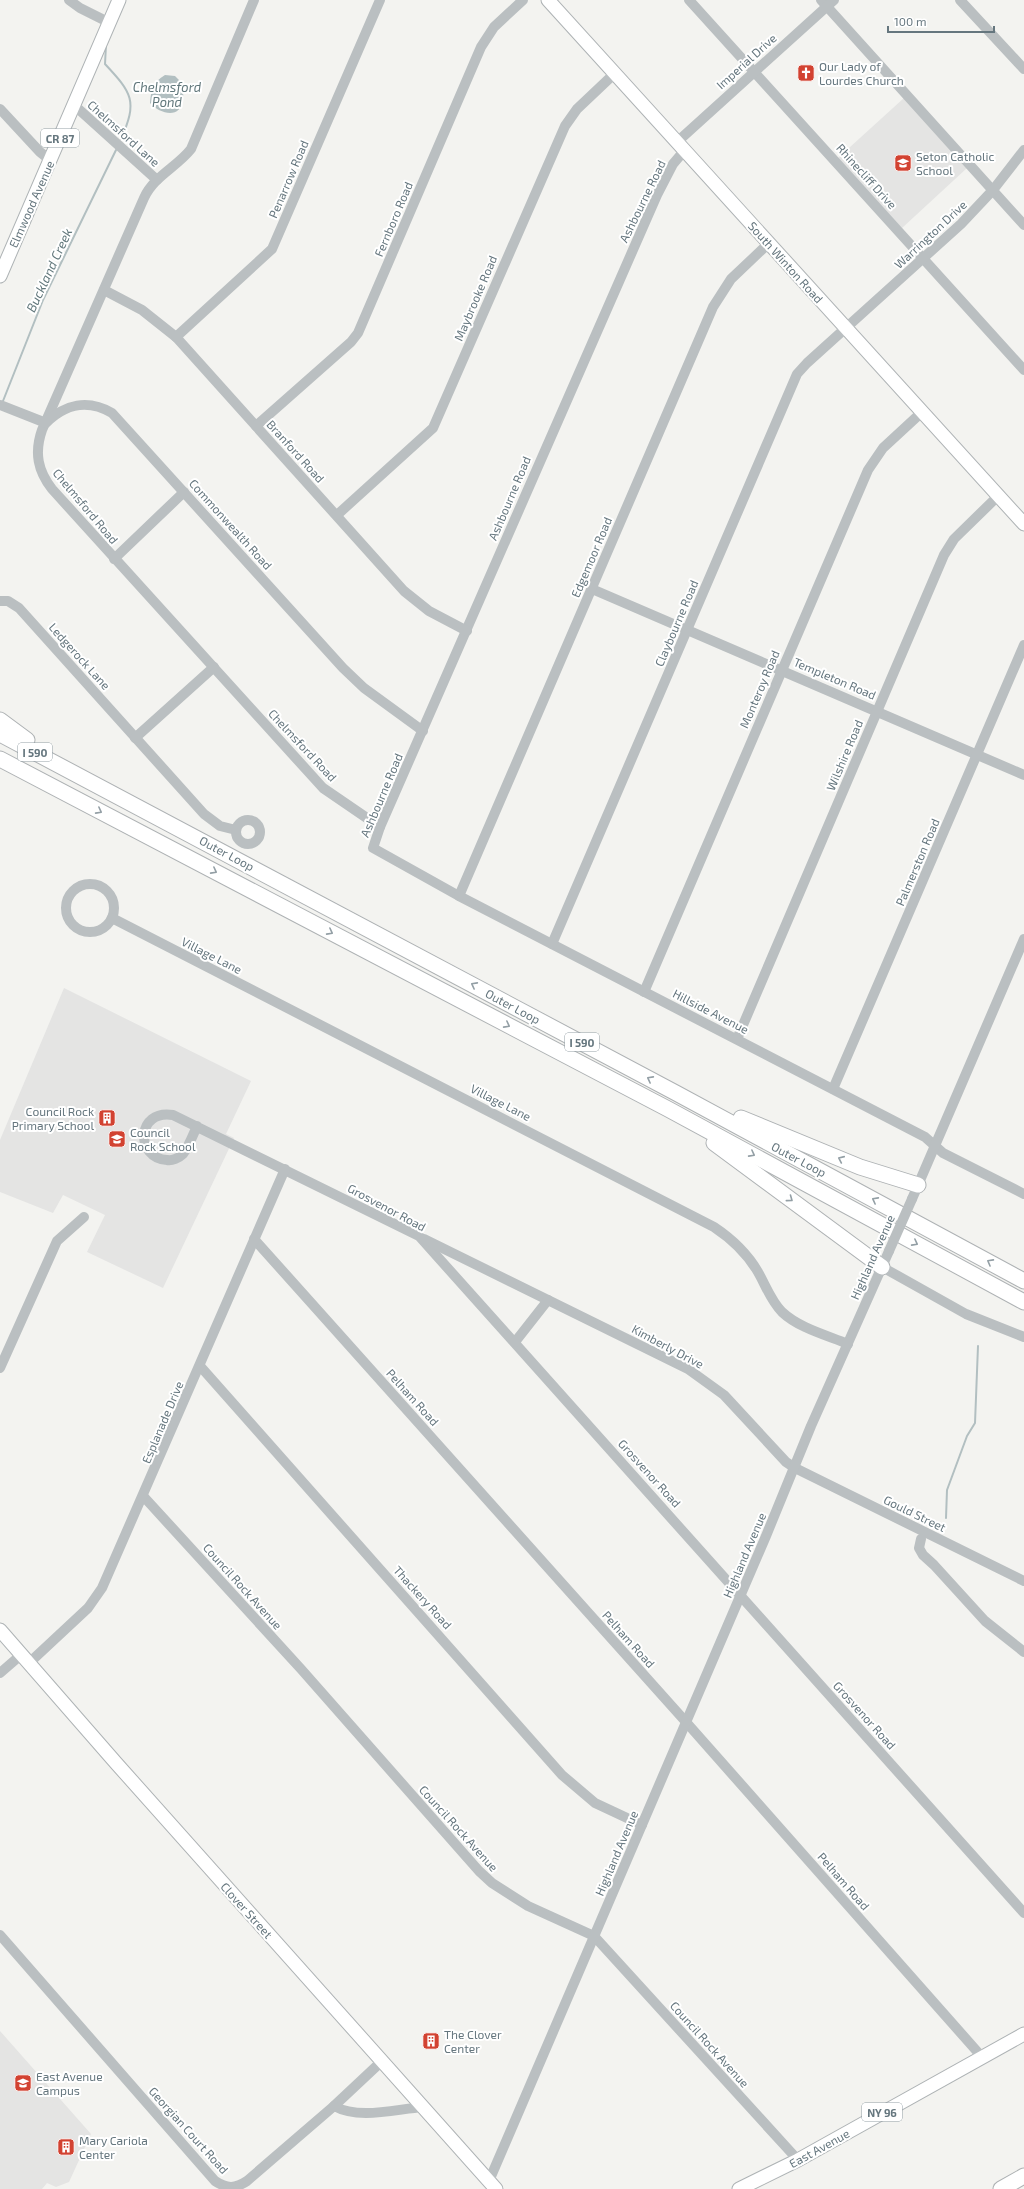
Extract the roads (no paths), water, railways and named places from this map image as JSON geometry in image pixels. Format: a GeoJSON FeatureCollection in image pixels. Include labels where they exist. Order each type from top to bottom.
{"type":"FeatureCollection","features":[{"type":"Feature","properties":{"kind":"highway"},"geometry":{"type":"LineString","coordinates":[[0,720],[71,770]]}},
{"type":"Feature","properties":{"kind":"highway","name":"Outer Loop"},"geometry":{"type":"LineString","coordinates":[[0,734],[71,770],[676,1093],[1024,1281]]}},
{"type":"Feature","properties":{"kind":"highway","name":"Outer Loop"},"geometry":{"type":"LineString","coordinates":[[0,758],[668,1109],[1024,1302]]}},
{"type":"Feature","properties":{"kind":"highway"},"geometry":{"type":"LineString","coordinates":[[0,768],[65,793]]}},
{"type":"Feature","properties":{"kind":"highway"},"geometry":{"type":"LineString","coordinates":[[676,1093],[860,1167],[918,1185]]}},
{"type":"Feature","properties":{"kind":"highway"},"geometry":{"type":"LineString","coordinates":[[668,1109],[882,1266]]}},
{"type":"Feature","properties":{"kind":"highway"},"geometry":{"type":"LineString","coordinates":[[1001,2189],[1024,2176]]}},
{"type":"Feature","properties":{"kind":"highway"},"geometry":{"type":"LineString","coordinates":[[1019,2189],[1024,2187]]}},
{"type":"Feature","properties":{"kind":"main road","name":"Elmwood Avenue"},"geometry":{"type":"LineString","coordinates":[[0,276],[119,0]]}},
{"type":"Feature","properties":{"kind":"main road","name":"South Winton Road"},"geometry":{"type":"LineString","coordinates":[[548,0],[1024,524]]}},
{"type":"Feature","properties":{"kind":"main road","name":"Clover Street"},"geometry":{"type":"LineString","coordinates":[[0,1630],[492,2185]]}},
{"type":"Feature","properties":{"kind":"main road","name":"East Avenue"},"geometry":{"type":"LineString","coordinates":[[739,2189],[798,2160],[1024,2034]]}},
{"type":"Feature","properties":{"kind":"street"},"geometry":{"type":"LineString","coordinates":[[68,0],[87,12],[110,23]]}},
{"type":"Feature","properties":{"kind":"street","name":"Chelmsford Road"},"geometry":{"type":"LineString","coordinates":[[254,0],[191,149],[186,156],[156,180],[144,198],[39,437],[37,451],[38,464],[43,477],[114,559],[323,788],[380,827]]}},
{"type":"Feature","properties":{"kind":"street","name":"Penarrow Road"},"geometry":{"type":"LineString","coordinates":[[176,337],[272,249],[380,0]]}},
{"type":"Feature","properties":{"kind":"street","name":"Fernboro Road"},"geometry":{"type":"LineString","coordinates":[[256,426],[351,342],[358,333],[481,47],[494,27],[523,0]]}},
{"type":"Feature","properties":{"kind":"street","name":"Rhinecliff Drive"},"geometry":{"type":"LineString","coordinates":[[689,0],[1024,370]]}},
{"type":"Feature","properties":{"kind":"street"},"geometry":{"type":"LineString","coordinates":[[960,0],[1024,69]]}},
{"type":"Feature","properties":{"kind":"street"},"geometry":{"type":"LineString","coordinates":[[827,2],[1024,225]]}},
{"type":"Feature","properties":{"kind":"street","name":"Imperial Drive"},"geometry":{"type":"LineString","coordinates":[[681,146],[754,72],[827,2]]}},
{"type":"Feature","properties":{"kind":"street","name":"Maybrooke Road"},"geometry":{"type":"LineString","coordinates":[[337,515],[433,428],[565,126],[578,109],[614,74]]}},
{"type":"Feature","properties":{"kind":"street","name":"Chelmsford Lane"},"geometry":{"type":"LineString","coordinates":[[74,105],[156,180]]}},
{"type":"Feature","properties":{"kind":"street"},"geometry":{"type":"LineString","coordinates":[[0,109],[40,152],[50,160]]}},
{"type":"Feature","properties":{"kind":"street","name":"Ashbourne Road"},"geometry":{"type":"LineString","coordinates":[[384,855],[373,848],[380,827],[467,631],[542,455],[657,195],[681,146]]}},
{"type":"Feature","properties":{"kind":"street","name":"Warrington Drive"},"geometry":{"type":"LineString","coordinates":[[846,328],[961,224],[993,190],[1024,150]]}},
{"type":"Feature","properties":{"kind":"street","name":"Edgemoor Road"},"geometry":{"type":"LineString","coordinates":[[459,896],[713,307],[731,279],[769,243]]}},
{"type":"Feature","properties":{"kind":"street","name":"Branford Road"},"geometry":{"type":"LineString","coordinates":[[104,290],[142,310],[176,337],[404,591],[429,611],[467,631]]}},
{"type":"Feature","properties":{"kind":"street","name":"Claybourne Road"},"geometry":{"type":"LineString","coordinates":[[552,944],[797,374],[846,328]]}},
{"type":"Feature","properties":{"kind":"street"},"geometry":{"type":"LineString","coordinates":[[0,405],[46,423]]}},
{"type":"Feature","properties":{"kind":"street","name":"Commonwealth Road"},"geometry":{"type":"LineString","coordinates":[[46,423],[58,412],[70,406],[90,405],[105,409],[117,417],[343,668],[364,688],[423,731]]}},
{"type":"Feature","properties":{"kind":"street","name":"Monteroy Road"},"geometry":{"type":"LineString","coordinates":[[644,992],[781,670],[873,461],[883,448],[922,412]]}},
{"type":"Feature","properties":{"kind":"street"},"geometry":{"type":"LineString","coordinates":[[114,559],[184,492]]}},
{"type":"Feature","properties":{"kind":"street","name":"Wilshire Road"},"geometry":{"type":"LineString","coordinates":[[737,1040],[947,548],[954,539],[998,496]]}},
{"type":"Feature","properties":{"kind":"street","name":"Templeton Road"},"geometry":{"type":"LineString","coordinates":[[592,589],[877,710],[1024,775]]}},
{"type":"Feature","properties":{"kind":"street","name":"Ledgerock Lane"},"geometry":{"type":"LineString","coordinates":[[0,601],[8,601],[19,608],[204,814],[220,826],[236,830]]}},
{"type":"Feature","properties":{"kind":"street","name":"Palmerston Road"},"geometry":{"type":"LineString","coordinates":[[833,1089],[1024,645]]}},
{"type":"Feature","properties":{"kind":"street"},"geometry":{"type":"LineString","coordinates":[[135,738],[214,667]]}},
{"type":"Feature","properties":{"kind":"street","name":"Hillside Avenue"},"geometry":{"type":"LineString","coordinates":[[384,855],[459,896],[833,1089],[925,1138],[943,1153],[1024,1194]]}},
{"type":"Feature","properties":{"kind":"street"},"geometry":{"type":"LineString","coordinates":[[84,884],[99,885],[106,890],[114,903],[112,918],[107,925],[97,931],[85,932],[77,928],[67,916],[67,900],[71,893],[84,884]]}},
{"type":"Feature","properties":{"kind":"street","name":"Village Lane"},"geometry":{"type":"LineString","coordinates":[[112,918],[707,1223],[728,1236],[746,1254],[782,1311],[796,1322],[848,1344]]}},
{"type":"Feature","properties":{"kind":"street","name":"Highland Avenue"},"geometry":{"type":"LineString","coordinates":[[492,2185],[594,1936],[794,1468],[1024,940]]}},
{"type":"Feature","properties":{"kind":"street","name":"Grosvenor Road"},"geometry":{"type":"LineString","coordinates":[[197,1126],[182,1155],[172,1161],[158,1160],[150,1153],[144,1142],[144,1131],[149,1121],[157,1115],[173,1114],[419,1236],[1024,1913]]}},
{"type":"Feature","properties":{"kind":"street","name":"Esplanade Drive"},"geometry":{"type":"LineString","coordinates":[[0,1673],[25,1658],[88,1608],[102,1588],[144,1497],[285,1169]]}},
{"type":"Feature","properties":{"kind":"street"},"geometry":{"type":"LineString","coordinates":[[0,1368],[56,1241],[84,1217]]}},
{"type":"Feature","properties":{"kind":"street","name":"Kimberly Drive"},"geometry":{"type":"LineString","coordinates":[[419,1236],[672,1361],[702,1378],[735,1406],[786,1462],[794,1468]]}},
{"type":"Feature","properties":{"kind":"street","name":"Pelham Road"},"geometry":{"type":"LineString","coordinates":[[254,1239],[686,1722],[982,2057]]}},
{"type":"Feature","properties":{"kind":"street"},"geometry":{"type":"LineString","coordinates":[[882,1266],[966,1314],[1024,1338]]}},
{"type":"Feature","properties":{"kind":"street"},"geometry":{"type":"LineString","coordinates":[[515,1342],[548,1300]]}},
{"type":"Feature","properties":{"kind":"street","name":"Thackery Road"},"geometry":{"type":"LineString","coordinates":[[200,1366],[562,1775],[595,1803],[642,1826]]}},
{"type":"Feature","properties":{"kind":"street","name":"Gould Street"},"geometry":{"type":"LineString","coordinates":[[794,1468],[1024,1581]]}},
{"type":"Feature","properties":{"kind":"street","name":"Council Rock Avenue"},"geometry":{"type":"LineString","coordinates":[[144,1497],[300,1669],[479,1871],[497,1886],[528,1906],[594,1936],[798,2160]]}},
{"type":"Feature","properties":{"kind":"street"},"geometry":{"type":"LineString","coordinates":[[921,1539],[919,1548],[923,1555],[985,1621],[1024,1652]]}},
{"type":"Feature","properties":{"kind":"street","name":"Georgian Court Road"},"geometry":{"type":"LineString","coordinates":[[0,1935],[215,2181],[222,2186],[234,2188],[247,2181],[334,2106],[382,2061]]}},
{"type":"Feature","properties":{"kind":"street"},"geometry":{"type":"LineString","coordinates":[[334,2106],[350,2112],[423,2107]]}},
{"type":"Feature","properties":{"kind":"water","name":"Chelmsford Pond"},"geometry":{"type":"Polygon","coordinates":[[[165,75],[175,76],[182,83],[183,97],[181,106],[178,110],[170,113],[159,110],[150,103],[153,87],[158,80],[165,75]]]}},
{"type":"Feature","properties":{"kind":"waterway","name":"Buckland Creek"},"geometry":{"type":"LineString","coordinates":[[106,45],[105,64],[121,83],[130,98],[131,106],[121,139]]}},
{"type":"Feature","properties":{"kind":"waterway","name":"Buckland Creek"},"geometry":{"type":"LineString","coordinates":[[3,401],[43,300],[116,150]]}},
{"type":"Feature","properties":{"kind":"waterway"},"geometry":{"type":"LineString","coordinates":[[946,1518],[947,1490],[967,1436],[975,1423],[978,1346]]}},
{"type":"Feature","properties":{"kind":"place","name":"Our Lady of Lourdes Church"},"geometry":{"type":"Point","coordinates":[806,73]}},
{"type":"Feature","properties":{"kind":"place","name":"Seton Catholic School"},"geometry":{"type":"Point","coordinates":[903,163]}},
{"type":"Feature","properties":{"kind":"place","name":"Council Rock Primary School"},"geometry":{"type":"Point","coordinates":[107,1118]}},
{"type":"Feature","properties":{"kind":"place","name":"Council Rock School"},"geometry":{"type":"Point","coordinates":[117,1139]}},
{"type":"Feature","properties":{"kind":"place","name":"The Clover Center"},"geometry":{"type":"Point","coordinates":[431,2041]}},
{"type":"Feature","properties":{"kind":"place","name":"East Avenue Campus"},"geometry":{"type":"Point","coordinates":[23,2083]}},
{"type":"Feature","properties":{"kind":"place","name":"Mary Cariola Center"},"geometry":{"type":"Point","coordinates":[66,2147]}}]}
